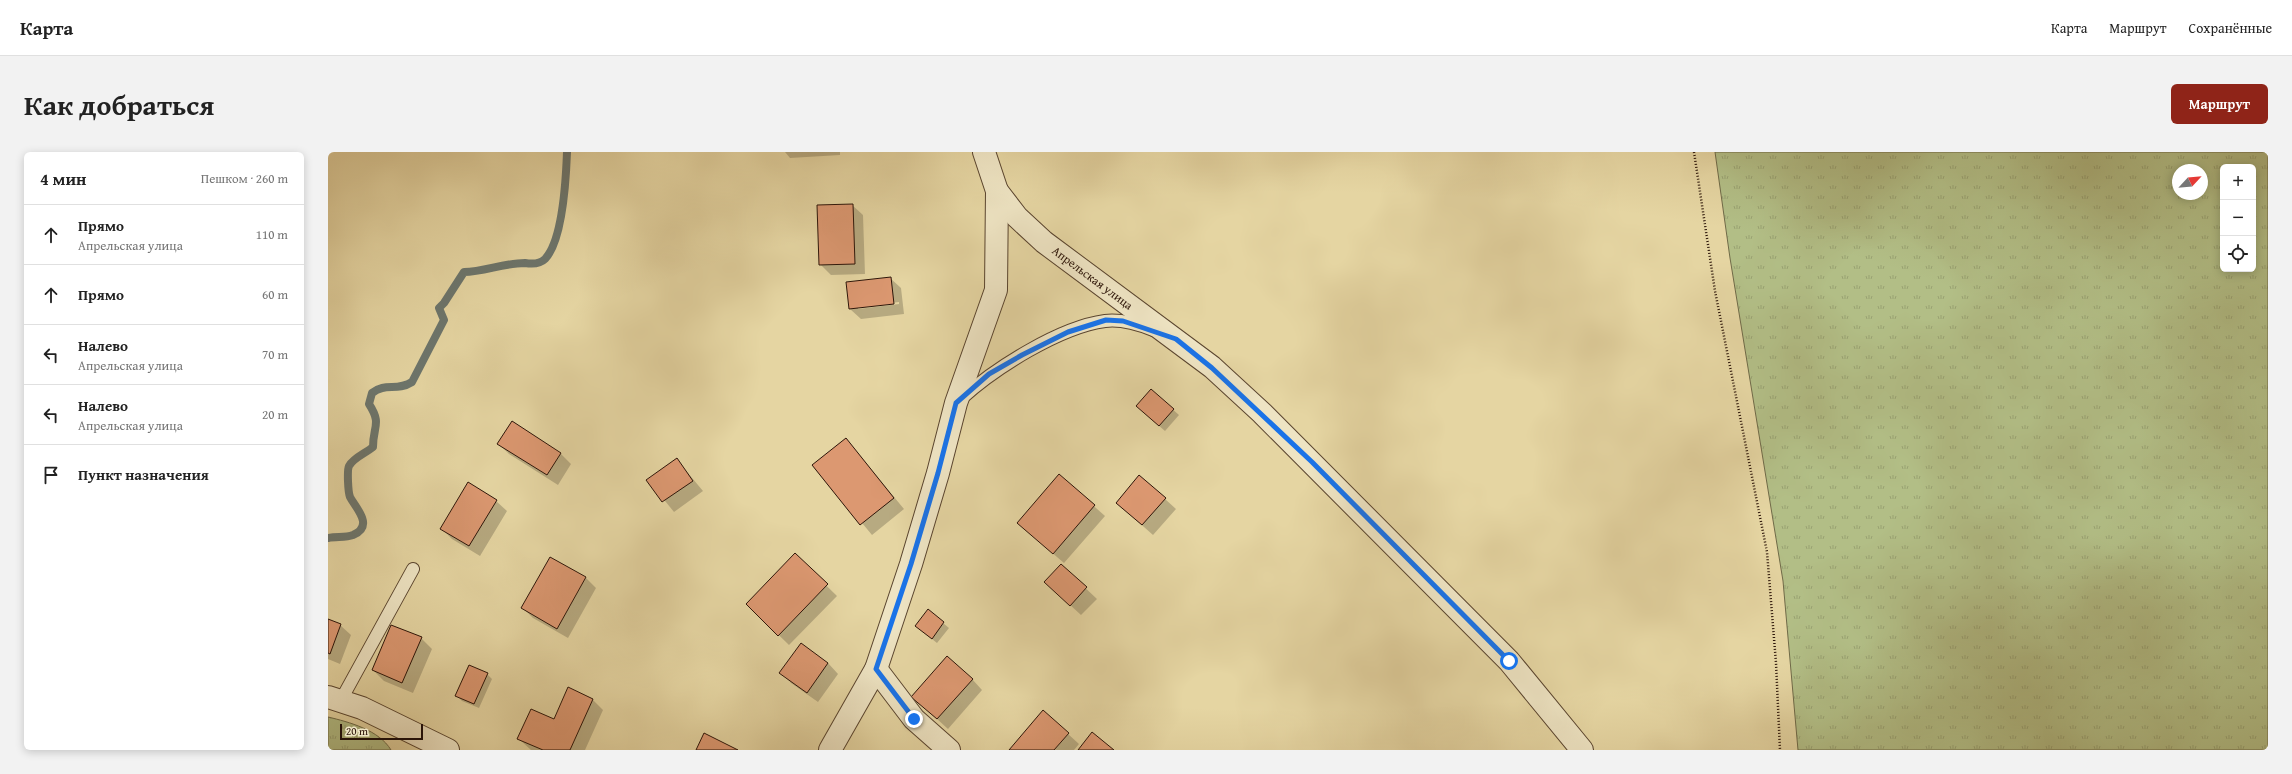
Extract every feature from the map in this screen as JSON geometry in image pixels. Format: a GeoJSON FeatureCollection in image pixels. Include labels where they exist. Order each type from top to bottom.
{"type":"FeatureCollection","features":[{"type":"Feature","properties":{"kind":"street","name":"Апрельская улица"},"geometry":{"type":"LineString","coordinates":[[984,152],[997,191],[1017,218],[1044,242],[1176,339],[1212,368],[1262,413],[1468,618],[1509,661],[1582,750]]}},
{"type":"Feature","properties":{"kind":"street","name":"Апрельская улица"},"geometry":{"type":"LineString","coordinates":[[830,750],[876,669],[911,564],[938,473],[956,403],[996,290],[997,191]]}},
{"type":"Feature","properties":{"kind":"street"},"geometry":{"type":"LineString","coordinates":[[876,669],[914,719],[949,750]]}},
{"type":"Feature","properties":{"kind":"street"},"geometry":{"type":"LineString","coordinates":[[334,698],[379,716],[448,750]]}},
{"type":"Feature","properties":{"kind":"lane"},"geometry":{"type":"LineString","coordinates":[[956,403],[989,374],[1068,332],[1088,324],[1106,320],[1123,321],[1176,339]]}},
{"type":"Feature","properties":{"kind":"lane"},"geometry":{"type":"LineString","coordinates":[[334,698],[414,569]]}},
{"type":"Feature","properties":{"kind":"path"},"geometry":{"type":"LineString","coordinates":[[1694,152],[1696,179],[1723,333],[1767,552],[1776,663],[1780,750]]}},
{"type":"Feature","properties":{"kind":"green space"},"geometry":{"type":"Polygon","coordinates":[[[1715,152],[2268,152],[2268,750],[1798,750],[1783,581],[1730,258],[1715,152]]]}},
{"type":"Feature","properties":{"kind":"green space"},"geometry":{"type":"Polygon","coordinates":[[[328,717],[354,724],[371,732],[386,743],[391,750],[328,750],[328,717]]]}},
{"type":"Feature","properties":{"kind":"building"},"geometry":{"type":"Polygon","coordinates":[[[853,204],[855,264],[819,265],[817,205],[853,204]]]}},
{"type":"Feature","properties":{"kind":"building"},"geometry":{"type":"Polygon","coordinates":[[[891,277],[894,304],[849,309],[846,282],[891,277]]]}},
{"type":"Feature","properties":{"kind":"building"},"geometry":{"type":"Polygon","coordinates":[[[1151,389],[1174,409],[1159,426],[1136,406],[1151,389]]]}},
{"type":"Feature","properties":{"kind":"building"},"geometry":{"type":"Polygon","coordinates":[[[512,421],[561,453],[547,475],[497,444],[512,421]]]}},
{"type":"Feature","properties":{"kind":"building"},"geometry":{"type":"Polygon","coordinates":[[[846,438],[894,498],[860,525],[812,465],[846,438]]]}},
{"type":"Feature","properties":{"kind":"building"},"geometry":{"type":"Polygon","coordinates":[[[677,458],[693,481],[662,502],[646,480],[677,458]]]}},
{"type":"Feature","properties":{"kind":"building"},"geometry":{"type":"Polygon","coordinates":[[[1059,474],[1095,505],[1053,554],[1017,523],[1059,474]]]}},
{"type":"Feature","properties":{"kind":"building"},"geometry":{"type":"Polygon","coordinates":[[[1139,475],[1166,498],[1142,525],[1116,503],[1139,475]]]}},
{"type":"Feature","properties":{"kind":"building"},"geometry":{"type":"Polygon","coordinates":[[[468,482],[497,500],[469,546],[440,529],[468,482]]]}},
{"type":"Feature","properties":{"kind":"building"},"geometry":{"type":"Polygon","coordinates":[[[795,553],[828,584],[778,636],[746,604],[795,553]]]}},
{"type":"Feature","properties":{"kind":"building"},"geometry":{"type":"Polygon","coordinates":[[[550,557],[586,577],[557,629],[521,608],[550,557]]]}},
{"type":"Feature","properties":{"kind":"building"},"geometry":{"type":"Polygon","coordinates":[[[1061,564],[1087,587],[1070,606],[1044,582],[1061,564]]]}},
{"type":"Feature","properties":{"kind":"building"},"geometry":{"type":"Polygon","coordinates":[[[928,609],[944,622],[932,639],[915,626],[928,609]]]}},
{"type":"Feature","properties":{"kind":"building"},"geometry":{"type":"Polygon","coordinates":[[[328,619],[341,624],[330,654],[328,653],[328,619]]]}},
{"type":"Feature","properties":{"kind":"building"},"geometry":{"type":"Polygon","coordinates":[[[391,625],[422,637],[402,683],[372,670],[391,625]]]}},
{"type":"Feature","properties":{"kind":"building"},"geometry":{"type":"Polygon","coordinates":[[[801,643],[828,663],[807,693],[779,673],[801,643]]]}},
{"type":"Feature","properties":{"kind":"building"},"geometry":{"type":"Polygon","coordinates":[[[947,656],[973,679],[937,719],[911,697],[947,656]]]}},
{"type":"Feature","properties":{"kind":"building"},"geometry":{"type":"Polygon","coordinates":[[[469,665],[488,673],[474,704],[455,696],[469,665]]]}},
{"type":"Feature","properties":{"kind":"building"},"geometry":{"type":"Polygon","coordinates":[[[568,687],[593,699],[570,750],[543,750],[517,739],[531,709],[554,719],[568,687]]]}},
{"type":"Feature","properties":{"kind":"building"},"geometry":{"type":"Polygon","coordinates":[[[1043,710],[1069,733],[1054,750],[1009,750],[1043,710]]]}},
{"type":"Feature","properties":{"kind":"building"},"geometry":{"type":"Polygon","coordinates":[[[1092,732],[1114,750],[1078,750],[1092,732]]]}},
{"type":"Feature","properties":{"kind":"building"},"geometry":{"type":"Polygon","coordinates":[[[704,733],[738,750],[696,750],[704,733]]]}},
{"type":"Feature","properties":{"kind":"waterway"},"geometry":{"type":"LineString","coordinates":[[328,538],[353,535],[363,527],[362,516],[349,494],[348,472],[349,466],[353,460],[373,447],[376,421],[369,404],[372,393],[382,388],[401,386],[412,382],[444,320],[439,308],[444,303],[464,272],[479,271],[517,263],[530,264],[541,262],[545,259],[551,250],[560,224],[566,177],[567,152]]}},
{"type":"Feature","properties":{"kind":"route"},"geometry":{"type":"LineString","coordinates":[[914,719],[876,669],[911,564],[938,473],[956,403],[989,374],[1022,355],[1068,332],[1088,324],[1106,320],[1123,321],[1176,339],[1212,368],[1262,413],[1312,462],[1509,661]]}}]}
